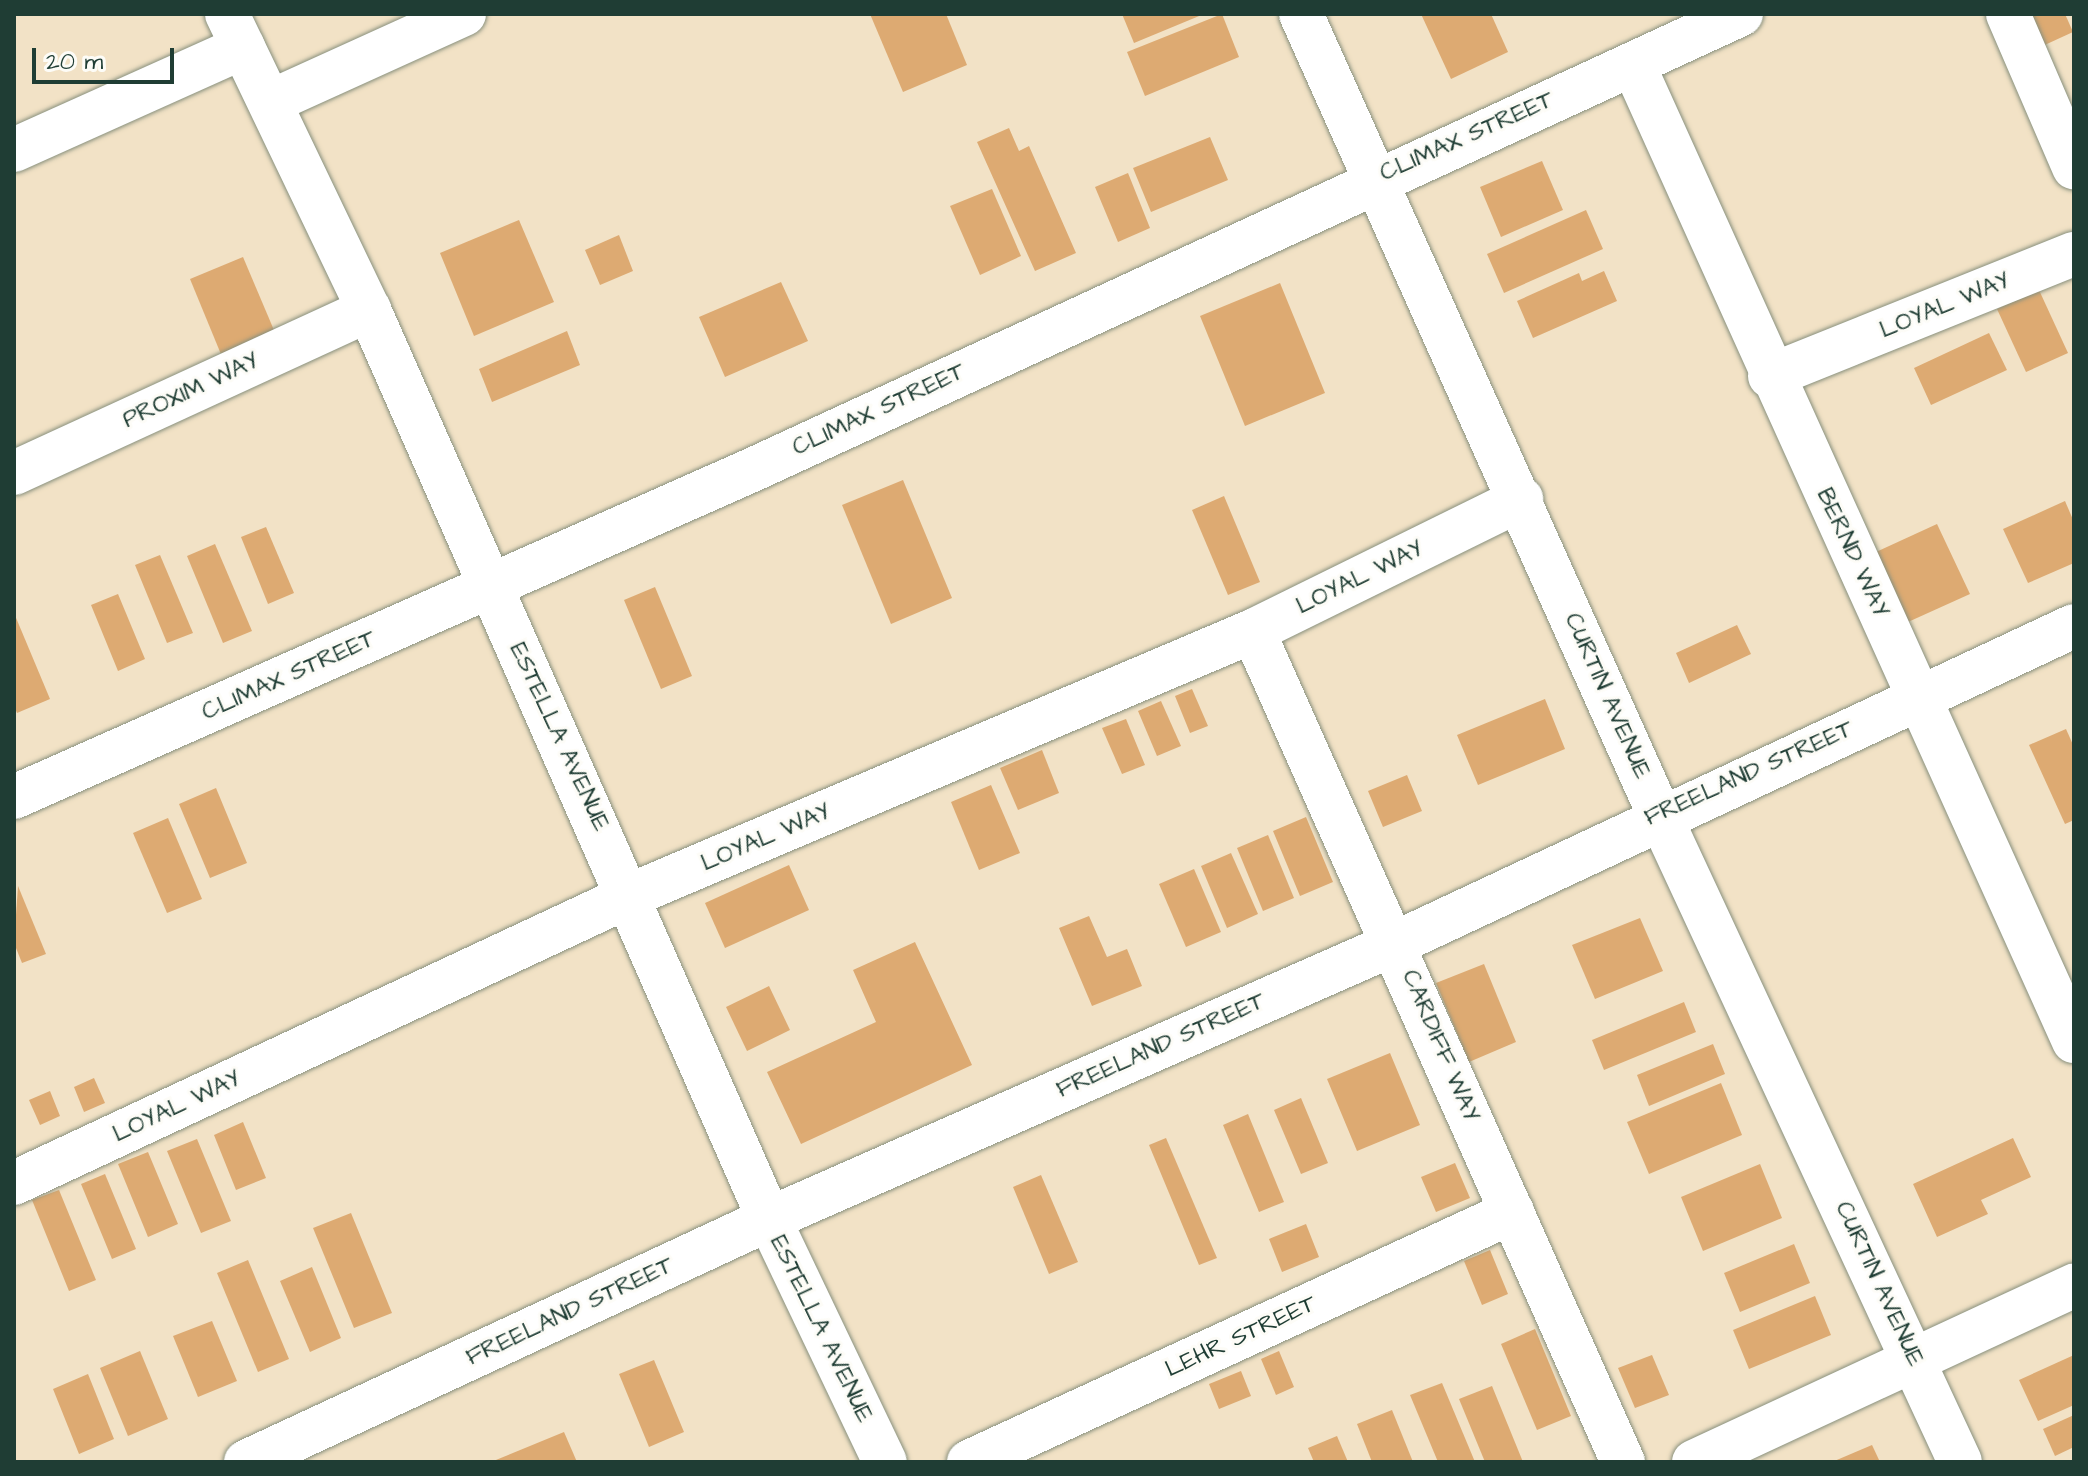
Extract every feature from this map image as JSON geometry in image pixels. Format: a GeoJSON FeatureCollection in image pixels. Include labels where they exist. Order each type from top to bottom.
{"type":"FeatureCollection","features":[{"type":"Feature","properties":{"kind":"street"},"geometry":{"type":"LineString","coordinates":[[270,102],[464,14]]}},
{"type":"Feature","properties":{"kind":"street","name":"CURTIN AVENUE"},"geometry":{"type":"LineString","coordinates":[[1301,14],[1521,499],[1659,814],[1960,1462]]}},
{"type":"Feature","properties":{"kind":"street","name":"CLIMAX STREET"},"geometry":{"type":"LineString","coordinates":[[14,797],[490,588],[1376,177],[1741,14]]}},
{"type":"Feature","properties":{"kind":"street"},"geometry":{"type":"LineString","coordinates":[[2008,14],[2074,167]]}},
{"type":"Feature","properties":{"kind":"street"},"geometry":{"type":"LineString","coordinates":[[14,150],[235,30]]}},
{"type":"Feature","properties":{"kind":"street","name":"ESTELLA AVENUE"},"geometry":{"type":"LineString","coordinates":[[235,30],[369,310],[490,588],[631,895],[769,1219],[885,1462]]}},
{"type":"Feature","properties":{"kind":"street","name":"BERND WAY"},"geometry":{"type":"LineString","coordinates":[[1633,64],[1770,376],[1919,697],[2059,970],[2074,1041]]}},
{"type":"Feature","properties":{"kind":"street","name":"LOYAL WAY"},"geometry":{"type":"LineString","coordinates":[[1770,376],[2074,254]]}},
{"type":"Feature","properties":{"kind":"street","name":"PROXIM WAY"},"geometry":{"type":"LineString","coordinates":[[14,473],[369,310]]}},
{"type":"Feature","properties":{"kind":"street","name":"LOYAL WAY"},"geometry":{"type":"LineString","coordinates":[[14,1183],[631,895],[1253,631],[1521,499]]}},
{"type":"Feature","properties":{"kind":"street","name":"FREELAND STREET"},"geometry":{"type":"LineString","coordinates":[[246,1462],[769,1219],[1396,943],[1659,814],[2074,626]]}},
{"type":"Feature","properties":{"kind":"street","name":"CARDIFF WAY"},"geometry":{"type":"LineString","coordinates":[[1253,631],[1396,943],[1623,1462]]}},
{"type":"Feature","properties":{"kind":"street","name":"LEHR STREET"},"geometry":{"type":"LineString","coordinates":[[969,1462],[1512,1212]]}},
{"type":"Feature","properties":{"kind":"street"},"geometry":{"type":"LineString","coordinates":[[1694,1462],[2074,1286]]}},
{"type":"Feature","properties":{"kind":"building"},"geometry":{"type":"Polygon","coordinates":[[[870,14],[946,14],[967,65],[903,92],[870,14]]]}},
{"type":"Feature","properties":{"kind":"building"},"geometry":{"type":"Polygon","coordinates":[[[1122,14],[1204,14],[1134,43],[1122,14]]]}},
{"type":"Feature","properties":{"kind":"building"},"geometry":{"type":"Polygon","coordinates":[[[1222,14],[1239,57],[1145,96],[1127,52],[1222,14]]]}},
{"type":"Feature","properties":{"kind":"building"},"geometry":{"type":"Polygon","coordinates":[[[1421,14],[1491,14],[1508,52],[1451,79],[1421,14]]]}},
{"type":"Feature","properties":{"kind":"building"},"geometry":{"type":"Polygon","coordinates":[[[2020,14],[2065,14],[2073,32],[2036,49],[2020,14]]]}},
{"type":"Feature","properties":{"kind":"building"},"geometry":{"type":"Polygon","coordinates":[[[1009,128],[1019,151],[1029,146],[1076,253],[1035,271],[977,142],[1009,128]]]}},
{"type":"Feature","properties":{"kind":"building"},"geometry":{"type":"Polygon","coordinates":[[[1210,137],[1228,180],[1151,212],[1133,168],[1210,137]]]}},
{"type":"Feature","properties":{"kind":"building"},"geometry":{"type":"Polygon","coordinates":[[[1542,161],[1563,210],[1501,237],[1480,187],[1542,161]]]}},
{"type":"Feature","properties":{"kind":"building"},"geometry":{"type":"Polygon","coordinates":[[[1128,173],[1150,228],[1118,242],[1095,187],[1128,173]]]}},
{"type":"Feature","properties":{"kind":"building"},"geometry":{"type":"Polygon","coordinates":[[[992,189],[1021,256],[980,275],[950,206],[992,189]]]}},
{"type":"Feature","properties":{"kind":"building"},"geometry":{"type":"Polygon","coordinates":[[[1586,210],[1603,249],[1504,293],[1487,254],[1586,210]]]}},
{"type":"Feature","properties":{"kind":"building"},"geometry":{"type":"Polygon","coordinates":[[[519,220],[554,302],[474,336],[440,253],[519,220]]]}},
{"type":"Feature","properties":{"kind":"building"},"geometry":{"type":"Polygon","coordinates":[[[619,235],[633,271],[600,285],[585,250],[619,235]]]}},
{"type":"Feature","properties":{"kind":"building"},"geometry":{"type":"Polygon","coordinates":[[[243,257],[279,342],[225,364],[190,279],[243,257]]]}},
{"type":"Feature","properties":{"kind":"building"},"geometry":{"type":"Polygon","coordinates":[[[1604,271],[1617,301],[1533,338],[1517,301],[1579,273],[1582,281],[1604,271]]]}},
{"type":"Feature","properties":{"kind":"building"},"geometry":{"type":"Polygon","coordinates":[[[781,282],[808,341],[725,377],[699,317],[781,282]]]}},
{"type":"Feature","properties":{"kind":"building"},"geometry":{"type":"Polygon","coordinates":[[[1280,283],[1325,393],[1245,426],[1200,316],[1280,283]]]}},
{"type":"Feature","properties":{"kind":"building"},"geometry":{"type":"Polygon","coordinates":[[[2039,290],[2068,353],[2026,372],[1997,309],[2039,290]]]}},
{"type":"Feature","properties":{"kind":"building"},"geometry":{"type":"Polygon","coordinates":[[[567,331],[580,365],[492,402],[479,369],[567,331]]]}},
{"type":"Feature","properties":{"kind":"building"},"geometry":{"type":"Polygon","coordinates":[[[1989,333],[2007,370],[1931,405],[1914,368],[1989,333]]]}},
{"type":"Feature","properties":{"kind":"building"},"geometry":{"type":"Polygon","coordinates":[[[903,480],[952,598],[891,624],[842,505],[903,480]]]}},
{"type":"Feature","properties":{"kind":"building"},"geometry":{"type":"Polygon","coordinates":[[[1224,496],[1260,582],[1228,595],[1192,510],[1224,496]]]}},
{"type":"Feature","properties":{"kind":"building"},"geometry":{"type":"Polygon","coordinates":[[[2065,501],[2074,522],[2074,563],[2028,583],[2003,529],[2065,501]]]}},
{"type":"Feature","properties":{"kind":"building"},"geometry":{"type":"Polygon","coordinates":[[[1937,524],[1970,594],[1908,622],[1876,552],[1937,524]]]}},
{"type":"Feature","properties":{"kind":"building"},"geometry":{"type":"Polygon","coordinates":[[[266,527],[294,593],[268,604],[241,537],[266,527]]]}},
{"type":"Feature","properties":{"kind":"building"},"geometry":{"type":"Polygon","coordinates":[[[215,544],[252,631],[223,643],[187,556],[215,544]]]}},
{"type":"Feature","properties":{"kind":"building"},"geometry":{"type":"Polygon","coordinates":[[[160,555],[193,633],[167,643],[135,565],[160,555]]]}},
{"type":"Feature","properties":{"kind":"building"},"geometry":{"type":"Polygon","coordinates":[[[655,587],[692,676],[661,689],[624,600],[655,587]]]}},
{"type":"Feature","properties":{"kind":"building"},"geometry":{"type":"Polygon","coordinates":[[[118,594],[145,659],[118,671],[91,605],[118,594]]]}},
{"type":"Feature","properties":{"kind":"building"},"geometry":{"type":"Polygon","coordinates":[[[14,613],[50,699],[17,713],[14,706],[14,613]]]}},
{"type":"Feature","properties":{"kind":"building"},"geometry":{"type":"Polygon","coordinates":[[[1737,625],[1751,654],[1689,683],[1676,653],[1737,625]]]}},
{"type":"Feature","properties":{"kind":"building"},"geometry":{"type":"Polygon","coordinates":[[[1192,689],[1208,726],[1190,733],[1175,696],[1192,689]]]}},
{"type":"Feature","properties":{"kind":"building"},"geometry":{"type":"Polygon","coordinates":[[[1545,699],[1565,749],[1478,785],[1457,735],[1545,699]]]}},
{"type":"Feature","properties":{"kind":"building"},"geometry":{"type":"Polygon","coordinates":[[[1161,701],[1181,746],[1157,756],[1138,711],[1161,701]]]}},
{"type":"Feature","properties":{"kind":"building"},"geometry":{"type":"Polygon","coordinates":[[[1126,719],[1145,765],[1122,774],[1102,728],[1126,719]]]}},
{"type":"Feature","properties":{"kind":"building"},"geometry":{"type":"Polygon","coordinates":[[[2066,729],[2074,747],[2074,820],[2065,824],[2029,745],[2066,729]]]}},
{"type":"Feature","properties":{"kind":"building"},"geometry":{"type":"Polygon","coordinates":[[[1042,750],[1059,793],[1018,810],[1000,768],[1042,750]]]}},
{"type":"Feature","properties":{"kind":"building"},"geometry":{"type":"Polygon","coordinates":[[[1407,775],[1422,811],[1383,827],[1368,791],[1407,775]]]}},
{"type":"Feature","properties":{"kind":"building"},"geometry":{"type":"Polygon","coordinates":[[[991,785],[1020,853],[979,870],[951,802],[991,785]]]}},
{"type":"Feature","properties":{"kind":"building"},"geometry":{"type":"Polygon","coordinates":[[[216,788],[247,863],[210,878],[179,804],[216,788]]]}},
{"type":"Feature","properties":{"kind":"building"},"geometry":{"type":"Polygon","coordinates":[[[1306,817],[1333,882],[1300,896],[1273,831],[1306,817]]]}},
{"type":"Feature","properties":{"kind":"building"},"geometry":{"type":"Polygon","coordinates":[[[168,818],[202,899],[167,913],[133,833],[168,818]]]}},
{"type":"Feature","properties":{"kind":"building"},"geometry":{"type":"Polygon","coordinates":[[[1268,835],[1294,898],[1263,911],[1237,848],[1268,835]]]}},
{"type":"Feature","properties":{"kind":"building"},"geometry":{"type":"Polygon","coordinates":[[[1231,853],[1258,914],[1227,928],[1201,866],[1231,853]]]}},
{"type":"Feature","properties":{"kind":"building"},"geometry":{"type":"Polygon","coordinates":[[[789,865],[809,910],[725,948],[705,903],[789,865]]]}},
{"type":"Feature","properties":{"kind":"building"},"geometry":{"type":"Polygon","coordinates":[[[1194,869],[1221,932],[1186,947],[1159,884],[1194,869]]]}},
{"type":"Feature","properties":{"kind":"building"},"geometry":{"type":"Polygon","coordinates":[[[18,886],[46,954],[22,963],[14,943],[18,886]]]}},
{"type":"Feature","properties":{"kind":"building"},"geometry":{"type":"Polygon","coordinates":[[[1089,916],[1107,957],[1127,949],[1142,986],[1092,1006],[1059,928],[1089,916]]]}},
{"type":"Feature","properties":{"kind":"building"},"geometry":{"type":"Polygon","coordinates":[[[1640,918],[1663,971],[1595,999],[1572,945],[1640,918]]]}},
{"type":"Feature","properties":{"kind":"building"},"geometry":{"type":"Polygon","coordinates":[[[915,942],[972,1065],[801,1144],[767,1072],[876,1022],[853,970],[915,942]]]}},
{"type":"Feature","properties":{"kind":"building"},"geometry":{"type":"Polygon","coordinates":[[[1484,964],[1516,1042],[1469,1062],[1436,983],[1484,964]]]}},
{"type":"Feature","properties":{"kind":"building"},"geometry":{"type":"Polygon","coordinates":[[[769,986],[790,1030],[747,1051],[726,1007],[769,986]]]}},
{"type":"Feature","properties":{"kind":"building"},"geometry":{"type":"Polygon","coordinates":[[[1684,1002],[1696,1032],[1604,1070],[1592,1040],[1684,1002]]]}},
{"type":"Feature","properties":{"kind":"building"},"geometry":{"type":"Polygon","coordinates":[[[1713,1044],[1725,1074],[1649,1106],[1637,1075],[1713,1044]]]}},
{"type":"Feature","properties":{"kind":"building"},"geometry":{"type":"Polygon","coordinates":[[[1390,1053],[1420,1125],[1357,1151],[1327,1079],[1390,1053]]]}},
{"type":"Feature","properties":{"kind":"building"},"geometry":{"type":"Polygon","coordinates":[[[94,1078],[105,1103],[84,1112],[74,1087],[94,1078]]]}},
{"type":"Feature","properties":{"kind":"building"},"geometry":{"type":"Polygon","coordinates":[[[1721,1083],[1742,1135],[1649,1174],[1627,1122],[1721,1083]]]}},
{"type":"Feature","properties":{"kind":"building"},"geometry":{"type":"Polygon","coordinates":[[[50,1091],[60,1116],[40,1125],[29,1100],[50,1091]]]}},
{"type":"Feature","properties":{"kind":"building"},"geometry":{"type":"Polygon","coordinates":[[[1301,1098],[1328,1163],[1301,1174],[1274,1110],[1301,1098]]]}},
{"type":"Feature","properties":{"kind":"building"},"geometry":{"type":"Polygon","coordinates":[[[1248,1114],[1284,1202],[1259,1212],[1223,1125],[1248,1114]]]}},
{"type":"Feature","properties":{"kind":"building"},"geometry":{"type":"Polygon","coordinates":[[[243,1122],[266,1178],[236,1190],[214,1135],[243,1122]]]}},
{"type":"Feature","properties":{"kind":"building"},"geometry":{"type":"Polygon","coordinates":[[[1166,1138],[1217,1258],[1199,1265],[1149,1145],[1166,1138]]]}},
{"type":"Feature","properties":{"kind":"building"},"geometry":{"type":"Polygon","coordinates":[[[2013,1138],[2031,1177],[1981,1200],[1988,1214],[1937,1237],[1913,1184],[2013,1138]]]}},
{"type":"Feature","properties":{"kind":"building"},"geometry":{"type":"Polygon","coordinates":[[[197,1139],[231,1221],[201,1233],[167,1151],[197,1139]]]}},
{"type":"Feature","properties":{"kind":"building"},"geometry":{"type":"Polygon","coordinates":[[[148,1152],[178,1224],[148,1237],[118,1164],[148,1152]]]}},
{"type":"Feature","properties":{"kind":"building"},"geometry":{"type":"Polygon","coordinates":[[[1455,1163],[1470,1198],[1436,1212],[1421,1177],[1455,1163]]]}},
{"type":"Feature","properties":{"kind":"building"},"geometry":{"type":"Polygon","coordinates":[[[1760,1164],[1782,1218],[1703,1251],[1681,1197],[1760,1164]]]}},
{"type":"Feature","properties":{"kind":"building"},"geometry":{"type":"Polygon","coordinates":[[[105,1174],[136,1249],[112,1259],[81,1184],[105,1174]]]}},
{"type":"Feature","properties":{"kind":"building"},"geometry":{"type":"Polygon","coordinates":[[[1041,1175],[1078,1262],[1049,1274],[1013,1187],[1041,1175]]]}},
{"type":"Feature","properties":{"kind":"building"},"geometry":{"type":"Polygon","coordinates":[[[59,1190],[96,1280],[69,1291],[32,1200],[59,1190]]]}},
{"type":"Feature","properties":{"kind":"building"},"geometry":{"type":"Polygon","coordinates":[[[351,1213],[392,1313],[354,1328],[313,1228],[351,1213]]]}},
{"type":"Feature","properties":{"kind":"building"},"geometry":{"type":"Polygon","coordinates":[[[1306,1224],[1319,1257],[1282,1272],[1269,1239],[1306,1224]]]}},
{"type":"Feature","properties":{"kind":"building"},"geometry":{"type":"Polygon","coordinates":[[[1794,1244],[1810,1283],[1740,1312],[1724,1273],[1794,1244]]]}},
{"type":"Feature","properties":{"kind":"building"},"geometry":{"type":"Polygon","coordinates":[[[1490,1250],[1508,1294],[1482,1305],[1464,1261],[1490,1250]]]}},
{"type":"Feature","properties":{"kind":"building"},"geometry":{"type":"Polygon","coordinates":[[[248,1260],[289,1359],[258,1372],[217,1273],[248,1260]]]}},
{"type":"Feature","properties":{"kind":"building"},"geometry":{"type":"Polygon","coordinates":[[[312,1267],[341,1338],[310,1352],[280,1281],[312,1267]]]}},
{"type":"Feature","properties":{"kind":"building"},"geometry":{"type":"Polygon","coordinates":[[[1815,1296],[1831,1335],[1749,1369],[1733,1330],[1815,1296]]]}},
{"type":"Feature","properties":{"kind":"building"},"geometry":{"type":"Polygon","coordinates":[[[212,1321],[237,1381],[198,1397],[173,1336],[212,1321]]]}},
{"type":"Feature","properties":{"kind":"building"},"geometry":{"type":"Polygon","coordinates":[[[1535,1329],[1571,1416],[1537,1430],[1501,1344],[1535,1329]]]}},
{"type":"Feature","properties":{"kind":"building"},"geometry":{"type":"Polygon","coordinates":[[[140,1351],[168,1419],[128,1436],[100,1368],[140,1351]]]}},
{"type":"Feature","properties":{"kind":"building"},"geometry":{"type":"Polygon","coordinates":[[[1279,1351],[1294,1387],[1276,1395],[1261,1359],[1279,1351]]]}},
{"type":"Feature","properties":{"kind":"building"},"geometry":{"type":"Polygon","coordinates":[[[1652,1355],[1669,1395],[1635,1408],[1618,1368],[1652,1355]]]}},
{"type":"Feature","properties":{"kind":"building"},"geometry":{"type":"Polygon","coordinates":[[[2074,1355],[2074,1405],[2038,1421],[2019,1380],[2074,1355]]]}},
{"type":"Feature","properties":{"kind":"building"},"geometry":{"type":"Polygon","coordinates":[[[654,1360],[684,1432],[649,1447],[619,1374],[654,1360]]]}},
{"type":"Feature","properties":{"kind":"building"},"geometry":{"type":"Polygon","coordinates":[[[1241,1371],[1251,1396],[1219,1409],[1209,1384],[1241,1371]]]}},
{"type":"Feature","properties":{"kind":"building"},"geometry":{"type":"Polygon","coordinates":[[[88,1374],[114,1439],[79,1454],[53,1389],[88,1374]]]}},
{"type":"Feature","properties":{"kind":"building"},"geometry":{"type":"Polygon","coordinates":[[[1442,1383],[1475,1462],[1438,1462],[1410,1395],[1442,1383]]]}},
{"type":"Feature","properties":{"kind":"building"},"geometry":{"type":"Polygon","coordinates":[[[1492,1386],[1523,1462],[1485,1462],[1459,1399],[1492,1386]]]}},
{"type":"Feature","properties":{"kind":"building"},"geometry":{"type":"Polygon","coordinates":[[[1392,1410],[1413,1462],[1372,1462],[1357,1424],[1392,1410]]]}},
{"type":"Feature","properties":{"kind":"building"},"geometry":{"type":"Polygon","coordinates":[[[2074,1415],[2074,1447],[2055,1456],[2043,1429],[2074,1415]]]}},
{"type":"Feature","properties":{"kind":"building"},"geometry":{"type":"Polygon","coordinates":[[[564,1432],[577,1462],[491,1462],[564,1432]]]}},
{"type":"Feature","properties":{"kind":"building"},"geometry":{"type":"Polygon","coordinates":[[[1337,1436],[1348,1462],[1314,1462],[1308,1448],[1337,1436]]]}},
{"type":"Feature","properties":{"kind":"building"},"geometry":{"type":"Polygon","coordinates":[[[1872,1445],[1880,1462],[1832,1462],[1872,1445]]]}}]}
